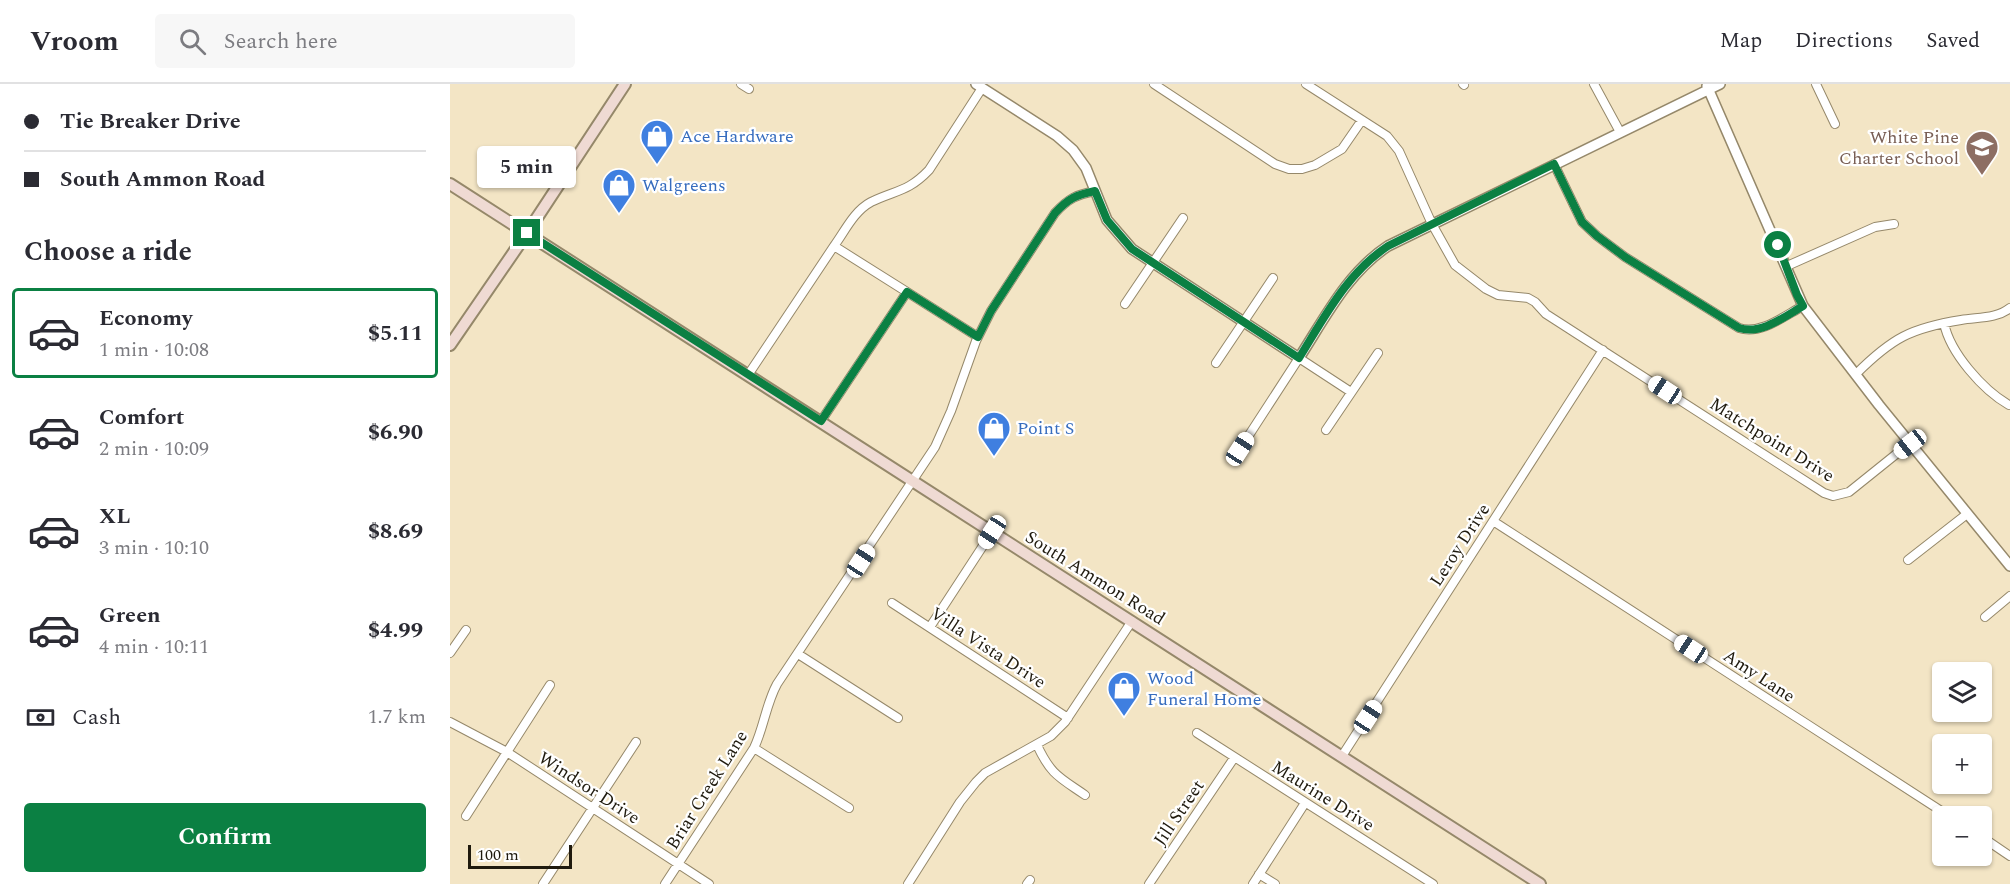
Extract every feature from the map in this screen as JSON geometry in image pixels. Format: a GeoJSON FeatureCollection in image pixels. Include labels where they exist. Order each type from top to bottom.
{"type":"FeatureCollection","features":[{"type":"Feature","properties":{"kind":"main road"},"geometry":{"type":"LineString","coordinates":[[450,345],[625,84]]}},
{"type":"Feature","properties":{"kind":"main road","name":"South Ammon Road"},"geometry":{"type":"LineString","coordinates":[[450,184],[1540,884]]}},
{"type":"Feature","properties":{"kind":"street"},"geometry":{"type":"LineString","coordinates":[[741,84],[749,89]]}},
{"type":"Feature","properties":{"kind":"street"},"geometry":{"type":"LineString","coordinates":[[1154,84],[1275,164],[1289,169],[1302,169],[1315,165],[1342,149],[1362,120]]}},
{"type":"Feature","properties":{"kind":"street","name":"Matchpoint Drive"},"geometry":{"type":"LineString","coordinates":[[1305,84],[1387,136],[1399,151],[1432,224],[1455,265],[1475,282],[1498,295],[1528,298],[1535,302],[1546,314],[1824,493],[1833,496],[1849,492],[1910,444]]}},
{"type":"Feature","properties":{"kind":"street"},"geometry":{"type":"LineString","coordinates":[[1594,84],[1620,132]]}},
{"type":"Feature","properties":{"kind":"street"},"geometry":{"type":"LineString","coordinates":[[1240,449],[1342,290],[1355,273],[1380,251],[1707,87],[1720,84]]}},
{"type":"Feature","properties":{"kind":"street"},"geometry":{"type":"LineString","coordinates":[[1816,84],[1835,124]]}},
{"type":"Feature","properties":{"kind":"street"},"geometry":{"type":"LineString","coordinates":[[748,375],[853,218],[871,202],[906,190],[918,182],[929,170],[981,85],[1057,136],[1073,150],[1086,168],[1107,220],[1132,249],[1351,392]]}},
{"type":"Feature","properties":{"kind":"street"},"geometry":{"type":"LineString","coordinates":[[1707,87],[1803,306],[1910,444],[2010,566]]}},
{"type":"Feature","properties":{"kind":"street"},"geometry":{"type":"LineString","coordinates":[[1554,164],[1582,222],[1597,236],[1625,257],[1739,328],[1747,330],[1762,328],[1803,306]]}},
{"type":"Feature","properties":{"kind":"street","name":"Briar Creek Lane"},"geometry":{"type":"LineString","coordinates":[[666,884],[754,748],[760,735],[769,698],[935,447],[978,337],[991,311],[1055,213],[1066,201],[1076,195],[1095,191]]}},
{"type":"Feature","properties":{"kind":"street"},"geometry":{"type":"LineString","coordinates":[[1125,304],[1183,218]]}},
{"type":"Feature","properties":{"kind":"street"},"geometry":{"type":"LineString","coordinates":[[1787,266],[1875,227],[1894,224]]}},
{"type":"Feature","properties":{"kind":"street"},"geometry":{"type":"LineString","coordinates":[[834,246],[978,337]]}},
{"type":"Feature","properties":{"kind":"street"},"geometry":{"type":"LineString","coordinates":[[1216,363],[1273,278]]}},
{"type":"Feature","properties":{"kind":"street"},"geometry":{"type":"LineString","coordinates":[[821,421],[907,292]]}},
{"type":"Feature","properties":{"kind":"street"},"geometry":{"type":"LineString","coordinates":[[1856,374],[1899,338],[1912,331],[1944,323],[1993,316],[2010,308]]}},
{"type":"Feature","properties":{"kind":"street"},"geometry":{"type":"LineString","coordinates":[[1944,323],[1946,335],[1954,349],[1994,396],[2009,405]]}},
{"type":"Feature","properties":{"kind":"street","name":"Leroy Drive"},"geometry":{"type":"LineString","coordinates":[[1342,756],[1603,350]]}},
{"type":"Feature","properties":{"kind":"street"},"geometry":{"type":"LineString","coordinates":[[1326,430],[1378,353]]}},
{"type":"Feature","properties":{"kind":"street"},"geometry":{"type":"LineString","coordinates":[[1908,560],[1967,514]]}},
{"type":"Feature","properties":{"kind":"street","name":"Amy Lane"},"geometry":{"type":"LineString","coordinates":[[1493,521],[1934,806]]}},
{"type":"Feature","properties":{"kind":"street"},"geometry":{"type":"LineString","coordinates":[[930,627],[992,532]]}},
{"type":"Feature","properties":{"kind":"street"},"geometry":{"type":"LineString","coordinates":[[1985,617],[2010,596]]}},
{"type":"Feature","properties":{"kind":"street","name":"Villa Vista Drive"},"geometry":{"type":"LineString","coordinates":[[892,603],[1068,718]]}},
{"type":"Feature","properties":{"kind":"street"},"geometry":{"type":"LineString","coordinates":[[908,884],[960,802],[976,782],[985,773],[1037,745],[1058,730],[1132,621]]}},
{"type":"Feature","properties":{"kind":"street"},"geometry":{"type":"LineString","coordinates":[[450,653],[466,630]]}},
{"type":"Feature","properties":{"kind":"street"},"geometry":{"type":"LineString","coordinates":[[798,654],[898,718]]}},
{"type":"Feature","properties":{"kind":"street"},"geometry":{"type":"LineString","coordinates":[[466,816],[550,685]]}},
{"type":"Feature","properties":{"kind":"street","name":"Windsor Drive"},"geometry":{"type":"LineString","coordinates":[[450,722],[507,752],[709,884]]}},
{"type":"Feature","properties":{"kind":"street","name":"Maurine Drive"},"geometry":{"type":"LineString","coordinates":[[1197,733],[1433,884]]}},
{"type":"Feature","properties":{"kind":"street"},"geometry":{"type":"LineString","coordinates":[[543,884],[636,742]]}},
{"type":"Feature","properties":{"kind":"street"},"geometry":{"type":"LineString","coordinates":[[1037,745],[1053,773],[1085,795]]}},
{"type":"Feature","properties":{"kind":"street"},"geometry":{"type":"LineString","coordinates":[[754,748],[849,808]]}},
{"type":"Feature","properties":{"kind":"street","name":"Jill Street"},"geometry":{"type":"LineString","coordinates":[[1149,884],[1234,758]]}},
{"type":"Feature","properties":{"kind":"street"},"geometry":{"type":"LineString","coordinates":[[1253,884],[1305,803]]}},
{"type":"Feature","properties":{"kind":"street"},"geometry":{"type":"LineString","coordinates":[[1992,844],[2010,856]]}},
{"type":"Feature","properties":{"kind":"street"},"geometry":{"type":"LineString","coordinates":[[1259,874],[1275,884]]}},
{"type":"Feature","properties":{"kind":"place","name":"Ace Hardware"},"geometry":{"type":"Point","coordinates":[657,165]}},
{"type":"Feature","properties":{"kind":"place","name":"White Pine Charter School"},"geometry":{"type":"Point","coordinates":[1982,176]}},
{"type":"Feature","properties":{"kind":"place","name":"Walgreens"},"geometry":{"type":"Point","coordinates":[619,214]}},
{"type":"Feature","properties":{"kind":"place","name":"Point S"},"geometry":{"type":"Point","coordinates":[994,457]}},
{"type":"Feature","properties":{"kind":"place","name":"Wood Funeral Home"},"geometry":{"type":"Point","coordinates":[1124,717]}},
{"type":"Feature","properties":{"kind":"route"},"geometry":{"type":"LineString","coordinates":[[527,233],[821,421],[907,292],[978,337],[991,311],[1055,213],[1066,201],[1076,195],[1095,191],[1107,220],[1132,249],[1299,358],[1342,290],[1355,273],[1373,256],[1388,246],[1554,164],[1582,222],[1597,236],[1625,257],[1739,328],[1754,330],[1762,328],[1803,306],[1778,245]]}}]}
